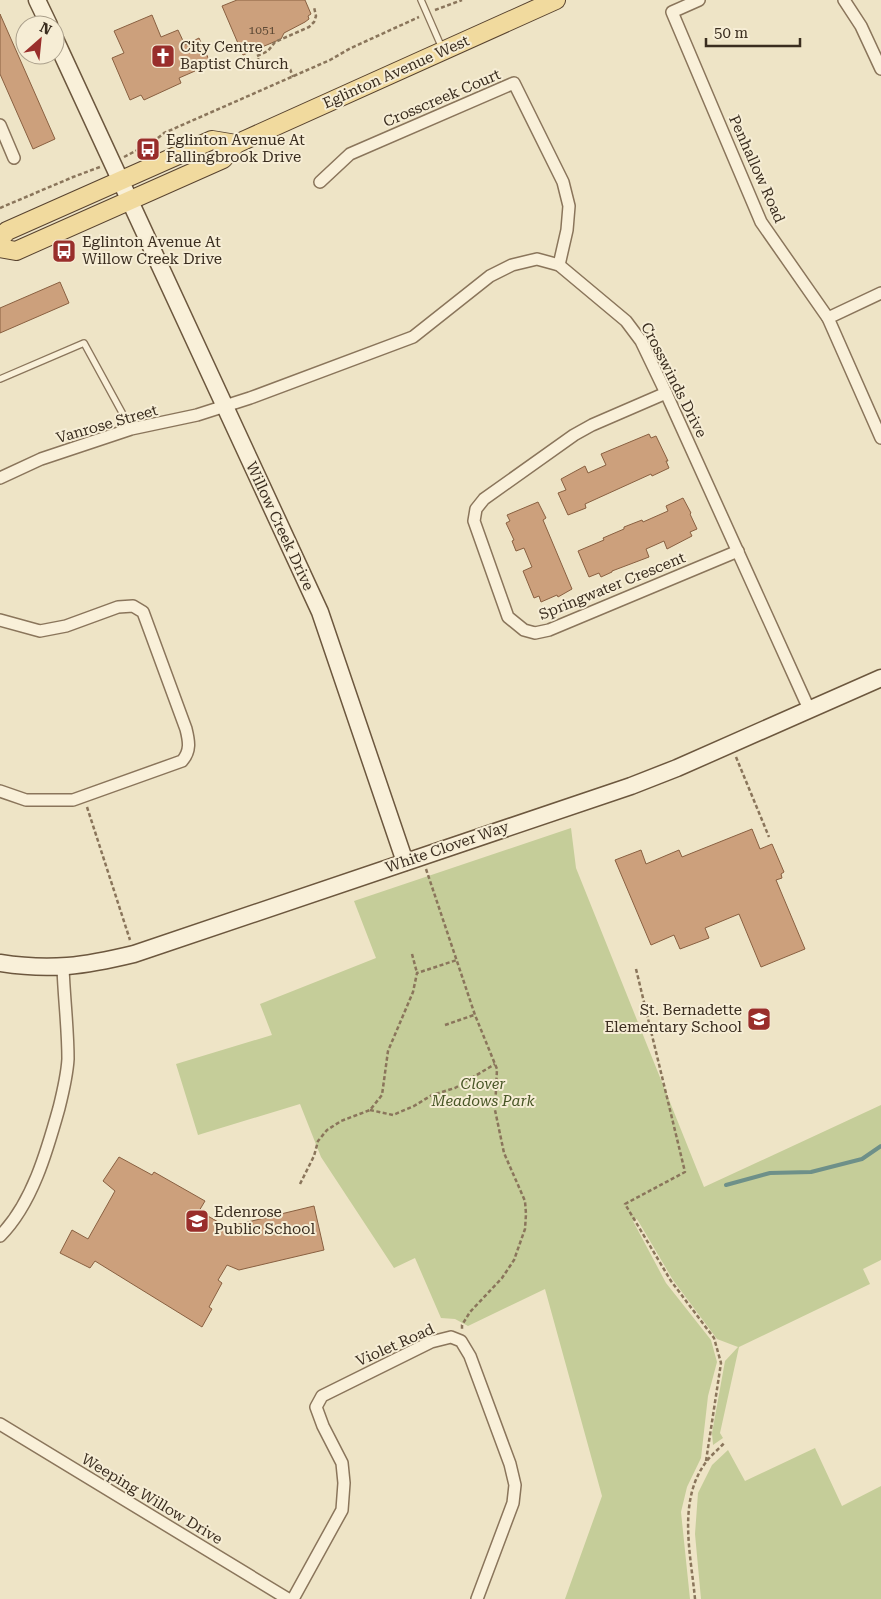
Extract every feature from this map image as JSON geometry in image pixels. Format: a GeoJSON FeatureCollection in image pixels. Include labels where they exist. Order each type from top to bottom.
{"type":"FeatureCollection","features":[{"type":"Feature","properties":{"kind":"main road","name":"Eglinton Avenue West"},"geometry":{"type":"LineString","coordinates":[[0,248],[16,251],[223,159],[236,144],[556,0]]}},
{"type":"Feature","properties":{"kind":"main road"},"geometry":{"type":"LineString","coordinates":[[0,238],[7,231],[212,140],[236,144]]}},
{"type":"Feature","properties":{"kind":"street"},"geometry":{"type":"LineString","coordinates":[[37,0],[44,15]]}},
{"type":"Feature","properties":{"kind":"street","name":"Penhallow Road"},"geometry":{"type":"LineString","coordinates":[[699,0],[672,12],[761,222],[828,318],[881,438]]}},
{"type":"Feature","properties":{"kind":"street"},"geometry":{"type":"LineString","coordinates":[[844,0],[861,26],[881,69]]}},
{"type":"Feature","properties":{"kind":"street","name":"Willow Creek Drive"},"geometry":{"type":"LineString","coordinates":[[65,61],[320,612],[405,862]]}},
{"type":"Feature","properties":{"kind":"street","name":"Crosscreek Court"},"geometry":{"type":"LineString","coordinates":[[320,182],[350,154],[514,82],[563,182],[569,206],[567,230],[559,264]]}},
{"type":"Feature","properties":{"kind":"street"},"geometry":{"type":"LineString","coordinates":[[0,125],[14,158]]}},
{"type":"Feature","properties":{"kind":"street"},"geometry":{"type":"LineString","coordinates":[[224,406],[413,337],[490,276],[512,265],[537,259],[559,264]]}},
{"type":"Feature","properties":{"kind":"street","name":"Crosswinds Drive"},"geometry":{"type":"LineString","coordinates":[[559,264],[626,321],[641,341],[809,709]]}},
{"type":"Feature","properties":{"kind":"street"},"geometry":{"type":"LineString","coordinates":[[828,318],[881,293]]}},
{"type":"Feature","properties":{"kind":"street","name":"Springwater Crescent"},"geometry":{"type":"LineString","coordinates":[[666,393],[592,425],[574,435],[484,498],[476,509],[474,521],[508,617],[524,630],[535,633],[549,630],[738,551]]}},
{"type":"Feature","properties":{"kind":"street","name":"Vanrose Street"},"geometry":{"type":"LineString","coordinates":[[0,478],[41,459],[132,429],[197,416],[224,406]]}},
{"type":"Feature","properties":{"kind":"street"},"geometry":{"type":"LineString","coordinates":[[0,620],[40,631],[66,626],[118,607],[134,606],[143,612],[190,743],[188,755],[182,761],[73,800],[26,800],[0,791]]}},
{"type":"Feature","properties":{"kind":"street","name":"White Clover Way"},"geometry":{"type":"LineString","coordinates":[[0,963],[44,968],[62,967],[89,964],[134,954],[631,786],[677,768],[881,678]]}},
{"type":"Feature","properties":{"kind":"street"},"geometry":{"type":"LineString","coordinates":[[0,1236],[11,1223],[35,1182],[54,1127],[64,1088],[68,1061],[62,967]]}},
{"type":"Feature","properties":{"kind":"street","name":"Violet Road"},"geometry":{"type":"LineString","coordinates":[[293,1599],[342,1510],[344,1483],[342,1463],[323,1426],[316,1407],[322,1396],[431,1342],[450,1337],[461,1341]]}},
{"type":"Feature","properties":{"kind":"street"},"geometry":{"type":"LineString","coordinates":[[461,1341],[470,1356],[510,1464],[516,1486],[512,1503],[477,1599]]}},
{"type":"Feature","properties":{"kind":"street","name":"Weeping Willow Drive"},"geometry":{"type":"LineString","coordinates":[[0,1424],[288,1599]]}},
{"type":"Feature","properties":{"kind":"lane"},"geometry":{"type":"LineString","coordinates":[[421,0],[443,51]]}},
{"type":"Feature","properties":{"kind":"lane"},"geometry":{"type":"LineString","coordinates":[[0,380],[84,343],[132,429]]}},
{"type":"Feature","properties":{"kind":"path"},"geometry":{"type":"LineString","coordinates":[[125,156],[153,142],[164,134],[293,77],[427,14],[462,0]]}},
{"type":"Feature","properties":{"kind":"path"},"geometry":{"type":"LineString","coordinates":[[262,68],[257,56],[268,51],[275,42],[312,25],[316,16],[314,7]]}},
{"type":"Feature","properties":{"kind":"path"},"geometry":{"type":"LineString","coordinates":[[290,69],[293,77]]}},
{"type":"Feature","properties":{"kind":"path"},"geometry":{"type":"LineString","coordinates":[[0,207],[89,172]]}},
{"type":"Feature","properties":{"kind":"path"},"geometry":{"type":"LineString","coordinates":[[730,744],[769,837]]}},
{"type":"Feature","properties":{"kind":"path"},"geometry":{"type":"LineString","coordinates":[[84,796],[134,954]]}},
{"type":"Feature","properties":{"kind":"path"},"geometry":{"type":"LineString","coordinates":[[422,856],[475,1015],[497,1069],[495,1110],[504,1153],[525,1201],[525,1229],[514,1260],[502,1278],[470,1312],[462,1325],[461,1341]]}},
{"type":"Feature","properties":{"kind":"path"},"geometry":{"type":"LineString","coordinates":[[300,1184],[314,1156],[318,1141],[326,1130],[341,1121],[370,1110],[382,1095],[388,1051],[414,992],[417,973],[412,954]]}},
{"type":"Feature","properties":{"kind":"path"},"geometry":{"type":"LineString","coordinates":[[417,973],[457,960]]}},
{"type":"Feature","properties":{"kind":"path"},"geometry":{"type":"LineString","coordinates":[[636,969],[686,1172],[625,1204],[671,1281],[714,1338],[721,1364],[706,1461]]}},
{"type":"Feature","properties":{"kind":"path"},"geometry":{"type":"LineString","coordinates":[[445,1025],[475,1015]]}},
{"type":"Feature","properties":{"kind":"path"},"geometry":{"type":"LineString","coordinates":[[370,1110],[393,1115],[414,1106],[432,1095],[455,1088],[495,1064]]}},
{"type":"Feature","properties":{"kind":"path"},"geometry":{"type":"LineString","coordinates":[[695,1599],[688,1527],[690,1498],[698,1475],[706,1461],[725,1442]]}},
{"type":"Feature","properties":{"kind":"green space","name":"Clover Meadows Park"},"geometry":{"type":"Polygon","coordinates":[[[571,828],[576,868],[704,1187],[881,1105],[881,1260],[863,1269],[870,1284],[739,1347],[720,1433],[723,1438],[713,1445],[712,1433],[725,1361],[738,1347],[717,1339],[673,1280],[637,1219],[633,1221],[666,1283],[711,1340],[717,1362],[708,1396],[701,1458],[687,1487],[681,1512],[690,1599],[565,1599],[602,1496],[545,1289],[468,1326],[455,1319],[441,1318],[415,1258],[394,1268],[321,1157],[300,1104],[198,1135],[176,1064],[272,1035],[260,1004],[376,958],[354,901],[571,828]]]}},
{"type":"Feature","properties":{"kind":"green space"},"geometry":{"type":"Polygon","coordinates":[[[815,1448],[842,1506],[881,1486],[881,1599],[701,1599],[695,1534],[698,1493],[712,1465],[728,1450],[745,1481],[815,1448]]]}},
{"type":"Feature","properties":{"kind":"building"},"geometry":{"type":"Polygon","coordinates":[[[237,0],[305,0],[311,14],[305,22],[284,33],[281,39],[243,55],[222,6],[237,0]]]}},
{"type":"Feature","properties":{"kind":"building"},"geometry":{"type":"Polygon","coordinates":[[[0,14],[15,48],[15,65],[22,65],[55,139],[33,149],[0,74],[0,14]]]}},
{"type":"Feature","properties":{"kind":"building","name":"City Centre Baptist Church"},"geometry":{"type":"Polygon","coordinates":[[[152,15],[161,37],[178,30],[185,45],[199,38],[210,62],[179,78],[181,83],[144,100],[141,95],[130,100],[112,58],[124,53],[114,31],[152,15]]]}},
{"type":"Feature","properties":{"kind":"building"},"geometry":{"type":"Polygon","coordinates":[[[60,282],[69,303],[0,333],[0,308],[60,282]]]}},
{"type":"Feature","properties":{"kind":"building"},"geometry":{"type":"Polygon","coordinates":[[[649,434],[651,438],[656,436],[668,461],[666,461],[669,468],[652,476],[651,474],[585,504],[586,508],[568,515],[558,493],[566,490],[561,479],[585,466],[588,473],[606,465],[601,454],[649,434]]]}},
{"type":"Feature","properties":{"kind":"building"},"geometry":{"type":"Polygon","coordinates":[[[683,498],[697,529],[690,532],[692,536],[667,549],[664,541],[646,549],[649,557],[601,577],[599,573],[589,577],[578,551],[604,540],[603,538],[624,529],[624,527],[642,520],[643,522],[668,511],[666,506],[683,498]]]}},
{"type":"Feature","properties":{"kind":"building"},"geometry":{"type":"Polygon","coordinates":[[[538,502],[546,518],[543,520],[572,589],[558,597],[557,595],[541,602],[539,596],[534,598],[523,571],[532,567],[524,548],[516,551],[512,541],[514,540],[506,523],[510,521],[507,515],[538,502]]]}},
{"type":"Feature","properties":{"kind":"building"},"geometry":{"type":"Polygon","coordinates":[[[752,829],[760,849],[772,844],[784,872],[781,874],[782,878],[776,880],[805,949],[761,967],[739,914],[705,928],[709,938],[680,949],[674,935],[651,945],[615,860],[641,850],[646,864],[679,850],[682,857],[752,829]]]}},
{"type":"Feature","properties":{"kind":"building"},"geometry":{"type":"Polygon","coordinates":[[[119,1157],[152,1175],[154,1172],[205,1201],[199,1211],[227,1227],[314,1206],[324,1250],[239,1270],[227,1265],[218,1280],[222,1283],[209,1307],[212,1309],[202,1327],[95,1261],[90,1268],[60,1253],[72,1230],[88,1239],[115,1191],[103,1181],[119,1157]]]}},
{"type":"Feature","properties":{"kind":"waterway"},"geometry":{"type":"LineString","coordinates":[[726,1185],[770,1173],[811,1172],[862,1159],[881,1146]]}},
{"type":"Feature","properties":{"kind":"place","name":"City Centre Baptist Church"},"geometry":{"type":"Point","coordinates":[163,56]}},
{"type":"Feature","properties":{"kind":"place","name":"Eglinton Avenue At Fallingbrook Drive"},"geometry":{"type":"Point","coordinates":[148,149]}},
{"type":"Feature","properties":{"kind":"place","name":"Eglinton Avenue At Willow Creek Drive"},"geometry":{"type":"Point","coordinates":[64,251]}},
{"type":"Feature","properties":{"kind":"place","name":"St. Bernadette Elementary School"},"geometry":{"type":"Point","coordinates":[759,1019]}},
{"type":"Feature","properties":{"kind":"place","name":"Edenrose Public School"},"geometry":{"type":"Point","coordinates":[197,1221]}}]}
